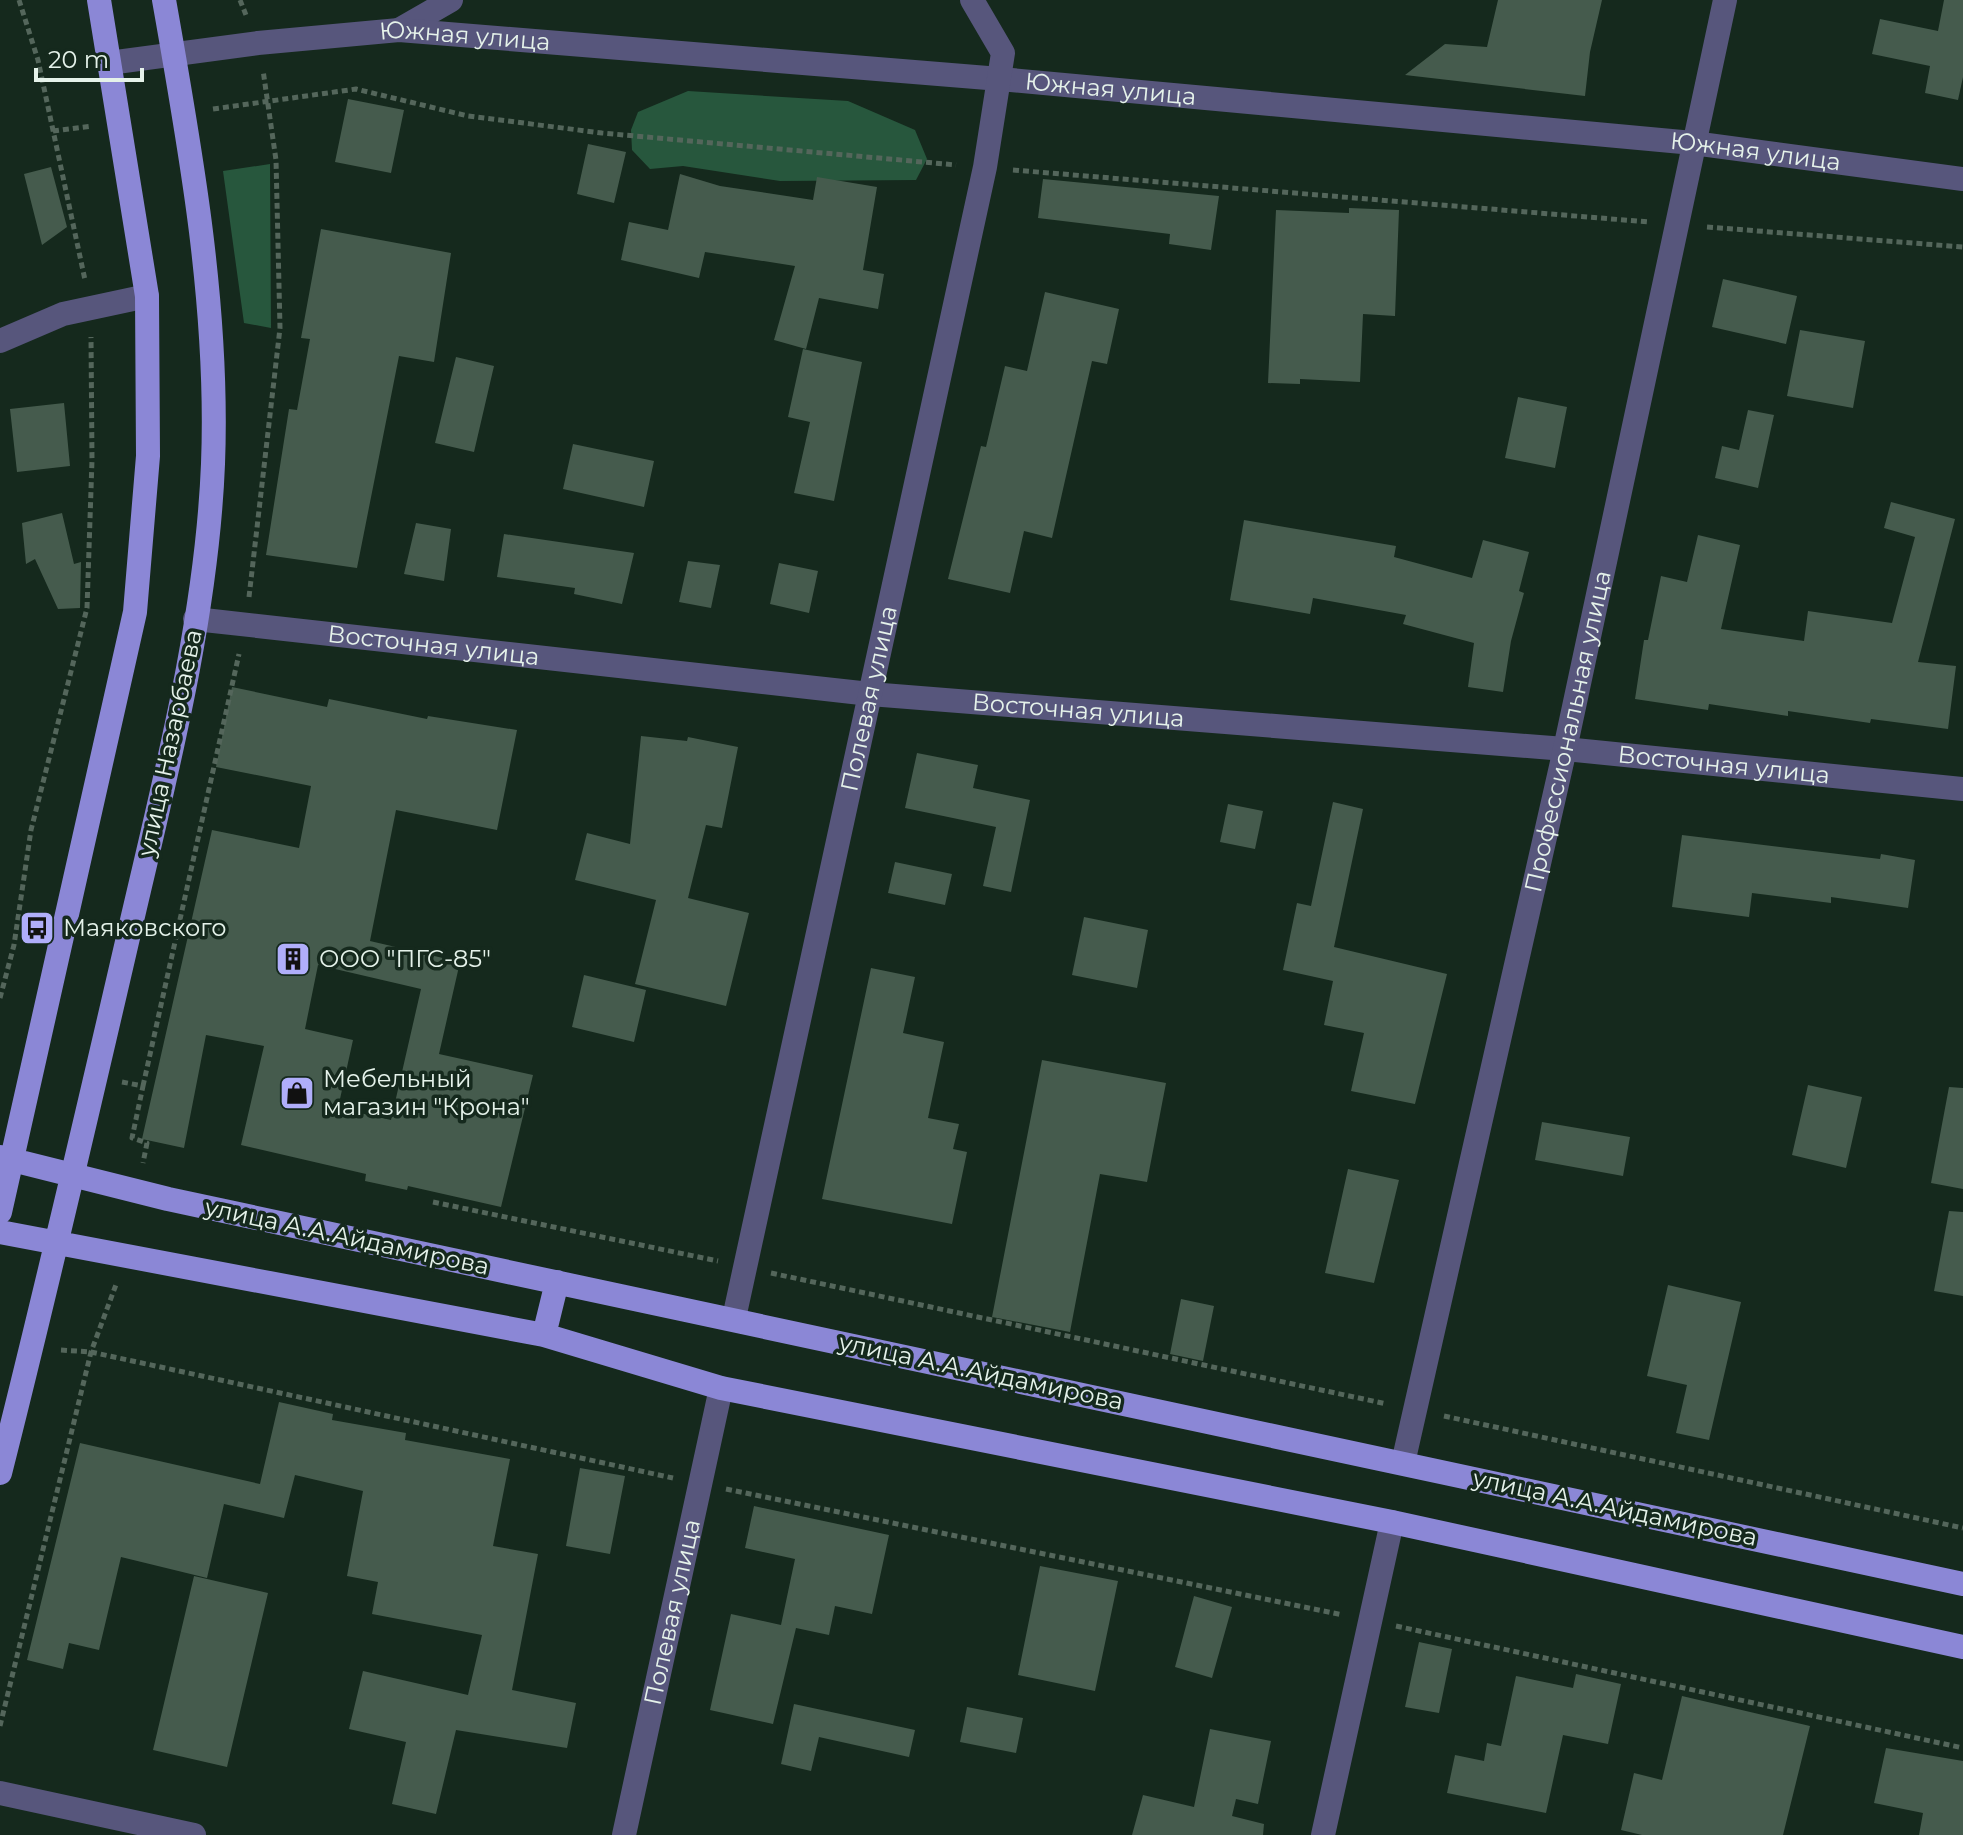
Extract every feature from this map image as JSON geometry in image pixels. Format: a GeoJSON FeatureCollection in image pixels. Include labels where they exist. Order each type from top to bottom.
{"type":"FeatureCollection","features":[{"type":"Feature","properties":{"kind":"main road"},"geometry":{"type":"LineString","coordinates":[[0,1212],[6,1159],[135,612],[148,456],[147,296],[99,0]]}},
{"type":"Feature","properties":{"kind":"main road","name":"улица Назарбаева"},"geometry":{"type":"LineString","coordinates":[[0,1473],[58,1244],[162,792],[195,619],[213,464],[209,324],[196,204],[164,0]]}},
{"type":"Feature","properties":{"kind":"main road","name":"улица А.А.Айдамирова"},"geometry":{"type":"LineString","coordinates":[[6,1159],[557,1282],[1963,1584]]}},
{"type":"Feature","properties":{"kind":"main road"},"geometry":{"type":"LineString","coordinates":[[0,1232],[544,1335],[721,1388],[1392,1522],[1963,1647]]}},
{"type":"Feature","properties":{"kind":"main road"},"geometry":{"type":"LineString","coordinates":[[544,1335],[557,1282]]}},
{"type":"Feature","properties":{"kind":"street"},"geometry":{"type":"LineString","coordinates":[[399,30],[451,0]]}},
{"type":"Feature","properties":{"kind":"street","name":"Полевая улица"},"geometry":{"type":"LineString","coordinates":[[734,1318],[985,167],[1003,53],[972,0]]}},
{"type":"Feature","properties":{"kind":"street","name":"Профессиональная улица"},"geometry":{"type":"LineString","coordinates":[[1403,1463],[1565,749],[1725,0]]}},
{"type":"Feature","properties":{"kind":"street","name":"Южная улица"},"geometry":{"type":"LineString","coordinates":[[109,63],[258,43],[399,30],[1000,79],[1693,143],[1963,179]]}},
{"type":"Feature","properties":{"kind":"street"},"geometry":{"type":"LineString","coordinates":[[0,341],[63,314],[147,296]]}},
{"type":"Feature","properties":{"kind":"street","name":"Восточная улица"},"geometry":{"type":"LineString","coordinates":[[195,619],[870,694],[1565,749],[1963,789]]}},
{"type":"Feature","properties":{"kind":"street","name":"Полевая улица"},"geometry":{"type":"LineString","coordinates":[[624,1835],[721,1388]]}},
{"type":"Feature","properties":{"kind":"street"},"geometry":{"type":"LineString","coordinates":[[1323,1835],[1392,1522]]}},
{"type":"Feature","properties":{"kind":"street"},"geometry":{"type":"LineString","coordinates":[[0,1793],[194,1835]]}},
{"type":"Feature","properties":{"kind":"path"},"geometry":{"type":"LineString","coordinates":[[0,998],[14,945],[31,830],[87,608],[92,460],[91,308],[38,60],[19,0]]}},
{"type":"Feature","properties":{"kind":"path"},"geometry":{"type":"LineString","coordinates":[[269,101],[356,89],[468,116],[602,133],[1963,247]]}},
{"type":"Feature","properties":{"kind":"path"},"geometry":{"type":"LineString","coordinates":[[433,1202],[1963,1528]]}},
{"type":"Feature","properties":{"kind":"path"},"geometry":{"type":"LineString","coordinates":[[0,1726],[91,1352],[701,1484],[1371,1621],[1963,1748]]}},
{"type":"Feature","properties":{"kind":"green space"},"geometry":{"type":"Polygon","coordinates":[[[688,91],[848,101],[915,130],[927,159],[916,180],[780,181],[683,166],[650,169],[632,150],[631,130],[638,112],[688,91]]]}},
{"type":"Feature","properties":{"kind":"green space"},"geometry":{"type":"Polygon","coordinates":[[[270,164],[271,328],[244,323],[223,171],[270,164]]]}},
{"type":"Feature","properties":{"kind":"building"},"geometry":{"type":"Polygon","coordinates":[[[1498,0],[1602,0],[1590,52],[1585,96],[1405,75],[1445,44],[1487,47],[1498,0]]]}},
{"type":"Feature","properties":{"kind":"building"},"geometry":{"type":"Polygon","coordinates":[[[1944,0],[1963,0],[1963,77],[1958,100],[1925,93],[1930,66],[1872,54],[1880,19],[1938,31],[1944,0]]]}},
{"type":"Feature","properties":{"kind":"building"},"geometry":{"type":"Polygon","coordinates":[[[348,99],[404,110],[391,173],[335,162],[348,99]]]}},
{"type":"Feature","properties":{"kind":"building"},"geometry":{"type":"Polygon","coordinates":[[[588,144],[626,152],[614,203],[577,194],[588,144]]]}},
{"type":"Feature","properties":{"kind":"building"},"geometry":{"type":"Polygon","coordinates":[[[51,167],[67,227],[42,245],[24,174],[51,167]]]}},
{"type":"Feature","properties":{"kind":"building"},"geometry":{"type":"Polygon","coordinates":[[[680,174],[720,186],[813,200],[817,177],[877,187],[863,270],[884,274],[878,309],[819,298],[806,349],[774,340],[795,266],[705,252],[699,278],[621,260],[629,222],[668,230],[680,174]]]}},
{"type":"Feature","properties":{"kind":"building"},"geometry":{"type":"Polygon","coordinates":[[[1043,179],[1219,196],[1211,250],[1169,244],[1170,234],[1038,218],[1043,179]]]}},
{"type":"Feature","properties":{"kind":"building"},"geometry":{"type":"Polygon","coordinates":[[[1349,208],[1399,210],[1395,316],[1363,314],[1360,382],[1300,379],[1300,384],[1268,383],[1276,210],[1349,213],[1349,208]]]}},
{"type":"Feature","properties":{"kind":"building"},"geometry":{"type":"Polygon","coordinates":[[[321,229],[451,253],[434,362],[399,356],[357,568],[266,555],[289,409],[297,410],[310,339],[301,338],[321,229]]]}},
{"type":"Feature","properties":{"kind":"building"},"geometry":{"type":"Polygon","coordinates":[[[1723,279],[1797,296],[1786,344],[1712,327],[1723,279]]]}},
{"type":"Feature","properties":{"kind":"building"},"geometry":{"type":"Polygon","coordinates":[[[1045,292],[1119,309],[1107,364],[1092,361],[1052,538],[1024,531],[1010,593],[948,579],[981,446],[986,447],[1005,366],[1027,371],[1045,292]]]}},
{"type":"Feature","properties":{"kind":"building"},"geometry":{"type":"Polygon","coordinates":[[[1800,330],[1865,341],[1853,408],[1787,396],[1800,330]]]}},
{"type":"Feature","properties":{"kind":"building"},"geometry":{"type":"Polygon","coordinates":[[[803,349],[862,362],[834,501],[794,493],[810,422],[788,417],[803,349]]]}},
{"type":"Feature","properties":{"kind":"building"},"geometry":{"type":"Polygon","coordinates":[[[456,357],[494,366],[474,452],[435,443],[456,357]]]}},
{"type":"Feature","properties":{"kind":"building"},"geometry":{"type":"Polygon","coordinates":[[[1518,397],[1567,407],[1555,468],[1505,458],[1518,397]]]}},
{"type":"Feature","properties":{"kind":"building"},"geometry":{"type":"Polygon","coordinates":[[[64,403],[70,466],[17,472],[10,409],[64,403]]]}},
{"type":"Feature","properties":{"kind":"building"},"geometry":{"type":"Polygon","coordinates":[[[1748,410],[1774,415],[1758,488],[1715,478],[1722,446],[1739,450],[1748,410]]]}},
{"type":"Feature","properties":{"kind":"building"},"geometry":{"type":"Polygon","coordinates":[[[573,444],[654,461],[644,507],[563,489],[573,444]]]}},
{"type":"Feature","properties":{"kind":"building"},"geometry":{"type":"Polygon","coordinates":[[[1891,502],[1955,519],[1918,662],[1956,666],[1948,729],[1871,719],[1870,723],[1788,711],[1788,716],[1709,704],[1708,710],[1635,699],[1644,640],[1648,640],[1661,576],[1687,582],[1698,535],[1740,545],[1721,629],[1804,641],[1808,611],[1892,623],[1915,537],[1884,528],[1891,502]]]}},
{"type":"Feature","properties":{"kind":"building"},"geometry":{"type":"Polygon","coordinates":[[[62,513],[74,564],[81,562],[80,608],[58,609],[35,559],[26,564],[22,523],[62,513]]]}},
{"type":"Feature","properties":{"kind":"building"},"geometry":{"type":"Polygon","coordinates":[[[1244,520],[1396,546],[1394,557],[1472,578],[1483,540],[1529,552],[1519,591],[1524,593],[1511,641],[1503,692],[1468,687],[1474,643],[1403,624],[1406,615],[1313,598],[1310,614],[1230,600],[1244,520]]]}},
{"type":"Feature","properties":{"kind":"building"},"geometry":{"type":"Polygon","coordinates":[[[416,523],[451,529],[444,581],[404,574],[416,523]]]}},
{"type":"Feature","properties":{"kind":"building"},"geometry":{"type":"Polygon","coordinates":[[[504,534],[634,553],[622,604],[574,594],[575,588],[497,577],[504,534]]]}},
{"type":"Feature","properties":{"kind":"building"},"geometry":{"type":"Polygon","coordinates":[[[688,561],[720,565],[711,608],[679,602],[688,561]]]}},
{"type":"Feature","properties":{"kind":"building"},"geometry":{"type":"Polygon","coordinates":[[[779,563],[818,571],[809,613],[770,604],[779,563]]]}},
{"type":"Feature","properties":{"kind":"building"},"geometry":{"type":"Polygon","coordinates":[[[232,687],[327,707],[329,699],[427,719],[428,716],[517,730],[497,830],[396,810],[370,941],[460,962],[439,1054],[533,1075],[501,1207],[408,1186],[407,1190],[365,1181],[366,1174],[241,1145],[264,1046],[206,1035],[184,1148],[142,1139],[212,830],[299,848],[311,786],[216,767],[232,687]],[[318,965],[305,1029],[353,1040],[338,1108],[391,1120],[421,989],[318,965]]]}},
{"type":"Feature","properties":{"kind":"building"},"geometry":{"type":"Polygon","coordinates":[[[641,736],[687,741],[688,737],[738,747],[722,828],[706,825],[688,898],[749,913],[726,1006],[635,984],[656,900],[575,880],[587,833],[630,844],[641,736]]]}},
{"type":"Feature","properties":{"kind":"building"},"geometry":{"type":"Polygon","coordinates":[[[917,753],[978,765],[973,788],[1030,800],[1011,892],[983,886],[996,827],[905,808],[917,753]]]}},
{"type":"Feature","properties":{"kind":"building"},"geometry":{"type":"Polygon","coordinates":[[[1333,802],[1363,809],[1334,947],[1447,974],[1415,1104],[1351,1091],[1364,1033],[1324,1025],[1333,981],[1283,970],[1297,903],[1311,906],[1333,802]]]}},
{"type":"Feature","properties":{"kind":"building"},"geometry":{"type":"Polygon","coordinates":[[[1228,804],[1263,811],[1255,849],[1220,842],[1228,804]]]}},
{"type":"Feature","properties":{"kind":"building"},"geometry":{"type":"Polygon","coordinates":[[[1682,835],[1880,859],[1881,854],[1915,860],[1908,908],[1831,897],[1831,903],[1752,893],[1749,917],[1672,907],[1682,835]]]}},
{"type":"Feature","properties":{"kind":"building"},"geometry":{"type":"Polygon","coordinates":[[[895,862],[952,874],[945,905],[888,893],[895,862]]]}},
{"type":"Feature","properties":{"kind":"building"},"geometry":{"type":"Polygon","coordinates":[[[1084,917],[1148,930],[1137,988],[1072,975],[1084,917]]]}},
{"type":"Feature","properties":{"kind":"building"},"geometry":{"type":"Polygon","coordinates":[[[871,968],[915,977],[903,1033],[944,1042],[928,1118],[959,1124],[953,1149],[967,1152],[952,1224],[822,1199],[871,968]]]}},
{"type":"Feature","properties":{"kind":"building"},"geometry":{"type":"Polygon","coordinates":[[[584,975],[646,990],[634,1042],[572,1027],[584,975]]]}},
{"type":"Feature","properties":{"kind":"building"},"geometry":{"type":"Polygon","coordinates":[[[1042,1060],[1166,1083],[1147,1182],[1100,1174],[1070,1332],[992,1317],[1042,1060]]]}},
{"type":"Feature","properties":{"kind":"building"},"geometry":{"type":"Polygon","coordinates":[[[1808,1085],[1862,1097],[1846,1168],[1792,1155],[1808,1085]]]}},
{"type":"Feature","properties":{"kind":"building"},"geometry":{"type":"Polygon","coordinates":[[[1949,1087],[1963,1088],[1963,1189],[1931,1183],[1949,1087]]]}},
{"type":"Feature","properties":{"kind":"building"},"geometry":{"type":"Polygon","coordinates":[[[1542,1122],[1630,1137],[1623,1176],[1535,1160],[1542,1122]]]}},
{"type":"Feature","properties":{"kind":"building"},"geometry":{"type":"Polygon","coordinates":[[[1348,1169],[1399,1180],[1374,1283],[1325,1273],[1348,1169]]]}},
{"type":"Feature","properties":{"kind":"building"},"geometry":{"type":"Polygon","coordinates":[[[1949,1211],[1963,1212],[1963,1296],[1934,1291],[1949,1211]]]}},
{"type":"Feature","properties":{"kind":"building"},"geometry":{"type":"Polygon","coordinates":[[[1668,1285],[1741,1302],[1709,1440],[1676,1433],[1687,1385],[1647,1376],[1668,1285]]]}},
{"type":"Feature","properties":{"kind":"building"},"geometry":{"type":"Polygon","coordinates":[[[1181,1299],[1214,1306],[1203,1361],[1170,1354],[1181,1299]]]}},
{"type":"Feature","properties":{"kind":"building"},"geometry":{"type":"Polygon","coordinates":[[[279,1402],[333,1414],[332,1420],[406,1433],[405,1440],[510,1459],[493,1546],[538,1554],[512,1690],[576,1703],[567,1748],[456,1730],[436,1814],[392,1804],[406,1742],[349,1729],[363,1671],[468,1695],[482,1635],[372,1614],[378,1582],[347,1576],[363,1491],[295,1475],[284,1518],[224,1504],[207,1578],[121,1557],[99,1650],[69,1643],[63,1669],[27,1660],[80,1443],[260,1484],[279,1402]]]}},
{"type":"Feature","properties":{"kind":"building"},"geometry":{"type":"Polygon","coordinates":[[[580,1468],[625,1476],[610,1554],[566,1546],[580,1468]]]}},
{"type":"Feature","properties":{"kind":"building"},"geometry":{"type":"Polygon","coordinates":[[[754,1506],[889,1535],[872,1614],[835,1606],[829,1635],[796,1628],[773,1724],[710,1710],[731,1614],[781,1625],[795,1559],[745,1548],[754,1506]]]}},
{"type":"Feature","properties":{"kind":"building"},"geometry":{"type":"Polygon","coordinates":[[[1040,1566],[1118,1581],[1095,1691],[1018,1675],[1040,1566]]]}},
{"type":"Feature","properties":{"kind":"building"},"geometry":{"type":"Polygon","coordinates":[[[194,1576],[268,1593],[227,1767],[153,1750],[194,1576]]]}},
{"type":"Feature","properties":{"kind":"building"},"geometry":{"type":"Polygon","coordinates":[[[1194,1596],[1232,1607],[1212,1678],[1175,1667],[1194,1596]]]}},
{"type":"Feature","properties":{"kind":"building"},"geometry":{"type":"Polygon","coordinates":[[[1419,1642],[1452,1649],[1439,1713],[1405,1707],[1419,1642]]]}},
{"type":"Feature","properties":{"kind":"building"},"geometry":{"type":"Polygon","coordinates":[[[1576,1674],[1621,1684],[1608,1744],[1563,1735],[1546,1813],[1447,1793],[1455,1755],[1484,1761],[1487,1743],[1501,1746],[1516,1676],[1573,1688],[1576,1674]]]}},
{"type":"Feature","properties":{"kind":"building"},"geometry":{"type":"Polygon","coordinates":[[[1682,1696],[1810,1726],[1783,1835],[1642,1835],[1621,1830],[1634,1773],[1662,1780],[1682,1696]]]}},
{"type":"Feature","properties":{"kind":"building"},"geometry":{"type":"Polygon","coordinates":[[[794,1704],[915,1730],[909,1757],[819,1737],[811,1771],[781,1764],[794,1704]]]}},
{"type":"Feature","properties":{"kind":"building"},"geometry":{"type":"Polygon","coordinates":[[[967,1707],[1023,1718],[1016,1753],[960,1742],[967,1707]]]}},
{"type":"Feature","properties":{"kind":"building"},"geometry":{"type":"Polygon","coordinates":[[[1210,1729],[1271,1741],[1258,1804],[1236,1799],[1232,1816],[1264,1824],[1263,1835],[1132,1835],[1143,1795],[1194,1807],[1210,1729]]]}},
{"type":"Feature","properties":{"kind":"building"},"geometry":{"type":"Polygon","coordinates":[[[1886,1748],[1963,1761],[1963,1835],[1919,1835],[1923,1813],[1874,1803],[1886,1748]]]}},
{"type":"Feature","properties":{"kind":"place","name":"Маяковского"},"geometry":{"type":"Point","coordinates":[37,928]}},
{"type":"Feature","properties":{"kind":"place","name":"ООО \"ПГС-85\""},"geometry":{"type":"Point","coordinates":[293,959]}},
{"type":"Feature","properties":{"kind":"place","name":"Мебельный магазин \"Крона\""},"geometry":{"type":"Point","coordinates":[297,1093]}}]}
